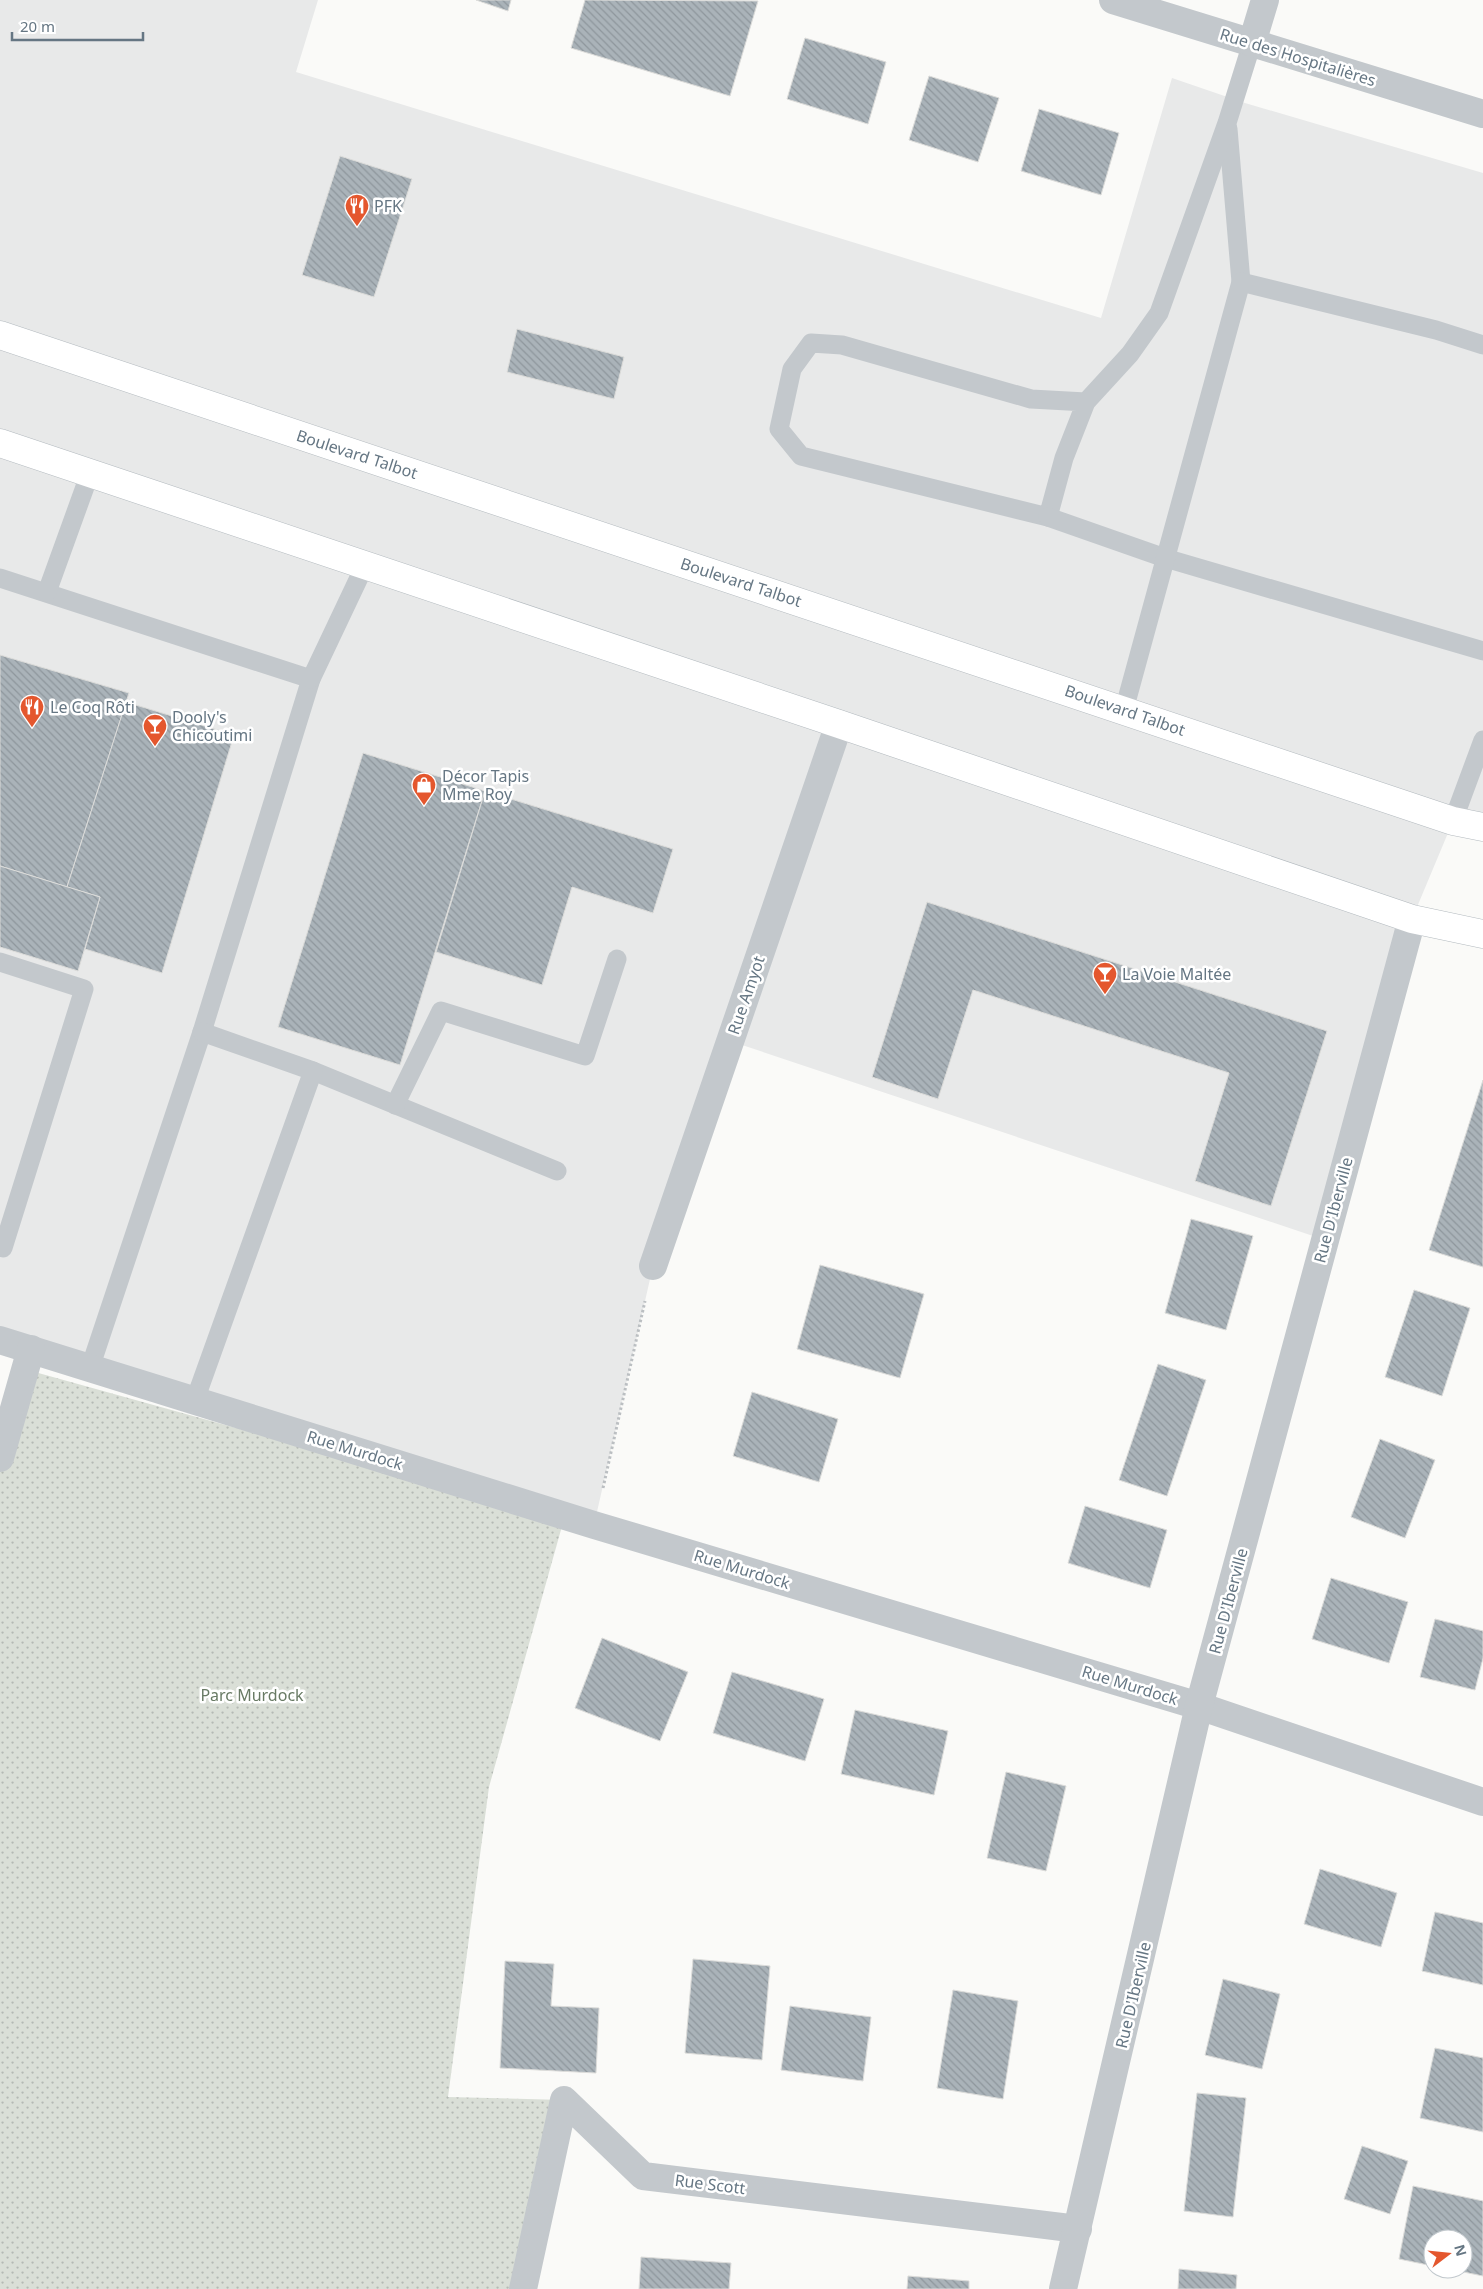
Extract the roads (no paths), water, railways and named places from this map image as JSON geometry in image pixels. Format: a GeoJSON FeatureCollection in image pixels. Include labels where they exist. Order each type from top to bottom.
{"type":"FeatureCollection","features":[{"type":"Feature","properties":{"kind":"main road","name":"Boulevard Talbot"},"geometry":{"type":"LineString","coordinates":[[0,335],[1453,821],[1483,828]]}},
{"type":"Feature","properties":{"kind":"main road"},"geometry":{"type":"LineString","coordinates":[[0,443],[839,724],[1412,919],[1483,934]]}},
{"type":"Feature","properties":{"kind":"street","name":"Rue des Hospitalières"},"geometry":{"type":"LineString","coordinates":[[1113,0],[1483,114]]}},
{"type":"Feature","properties":{"kind":"street"},"geometry":{"type":"LineString","coordinates":[[1252,43],[1265,0]]}},
{"type":"Feature","properties":{"kind":"street","name":"Rue Amyot"},"geometry":{"type":"LineString","coordinates":[[653,1266],[839,724]]}},
{"type":"Feature","properties":{"kind":"street","name":"Rue D'Iberville"},"geometry":{"type":"LineString","coordinates":[[1063,2289],[1199,1706],[1412,919]]}},
{"type":"Feature","properties":{"kind":"street","name":"Rue Murdock"},"geometry":{"type":"LineString","coordinates":[[0,1340],[594,1525],[1199,1706],[1483,1802]]}},
{"type":"Feature","properties":{"kind":"street"},"geometry":{"type":"LineString","coordinates":[[0,1458],[31,1349]]}},
{"type":"Feature","properties":{"kind":"street","name":"Rue Scott"},"geometry":{"type":"LineString","coordinates":[[523,2289],[564,2100],[643,2176],[1078,2229]]}},
{"type":"Feature","properties":{"kind":"lane"},"geometry":{"type":"LineString","coordinates":[[1048,517],[1064,458],[1086,402],[1130,354],[1159,313],[1228,123],[1252,43]]}},
{"type":"Feature","properties":{"kind":"lane"},"geometry":{"type":"LineString","coordinates":[[1124,710],[1241,282],[1228,123]]}},
{"type":"Feature","properties":{"kind":"lane"},"geometry":{"type":"LineString","coordinates":[[1241,282],[1436,330],[1483,345]]}},
{"type":"Feature","properties":{"kind":"lane"},"geometry":{"type":"LineString","coordinates":[[1086,402],[1031,399],[842,345],[811,342],[792,369],[780,429],[801,456],[1048,517],[1165,558],[1483,651]]}},
{"type":"Feature","properties":{"kind":"lane"},"geometry":{"type":"LineString","coordinates":[[47,592],[90,473]]}},
{"type":"Feature","properties":{"kind":"lane"},"geometry":{"type":"LineString","coordinates":[[90,1368],[202,1032],[311,679],[365,565]]}},
{"type":"Feature","properties":{"kind":"lane"},"geometry":{"type":"LineString","coordinates":[[0,578],[311,679]]}},
{"type":"Feature","properties":{"kind":"lane"},"geometry":{"type":"LineString","coordinates":[[1453,821],[1483,740]]}},
{"type":"Feature","properties":{"kind":"lane"},"geometry":{"type":"LineString","coordinates":[[395,1105],[441,1011],[585,1056],[617,959]]}},
{"type":"Feature","properties":{"kind":"lane"},"geometry":{"type":"LineString","coordinates":[[0,962],[84,989],[3,1248],[0,1247]]}},
{"type":"Feature","properties":{"kind":"lane"},"geometry":{"type":"LineString","coordinates":[[202,1032],[313,1072],[557,1171]]}},
{"type":"Feature","properties":{"kind":"lane"},"geometry":{"type":"LineString","coordinates":[[196,1400],[313,1072]]}},
{"type":"Feature","properties":{"kind":"place","name":"PFK"},"geometry":{"type":"Point","coordinates":[357,227]}},
{"type":"Feature","properties":{"kind":"place","name":"Le Coq Rôti"},"geometry":{"type":"Point","coordinates":[32,728]}},
{"type":"Feature","properties":{"kind":"place","name":"Dooly's Chicoutimi"},"geometry":{"type":"Point","coordinates":[155,747]}},
{"type":"Feature","properties":{"kind":"place","name":"Décor Tapis Mme Roy"},"geometry":{"type":"Point","coordinates":[424,806]}},
{"type":"Feature","properties":{"kind":"place","name":"La Voie Maltée"},"geometry":{"type":"Point","coordinates":[1105,995]}},
{"type":"Feature","properties":{"kind":"park label","name":"Parc Murdock"},"geometry":{"type":"Point","coordinates":[252,1695]}}]}
